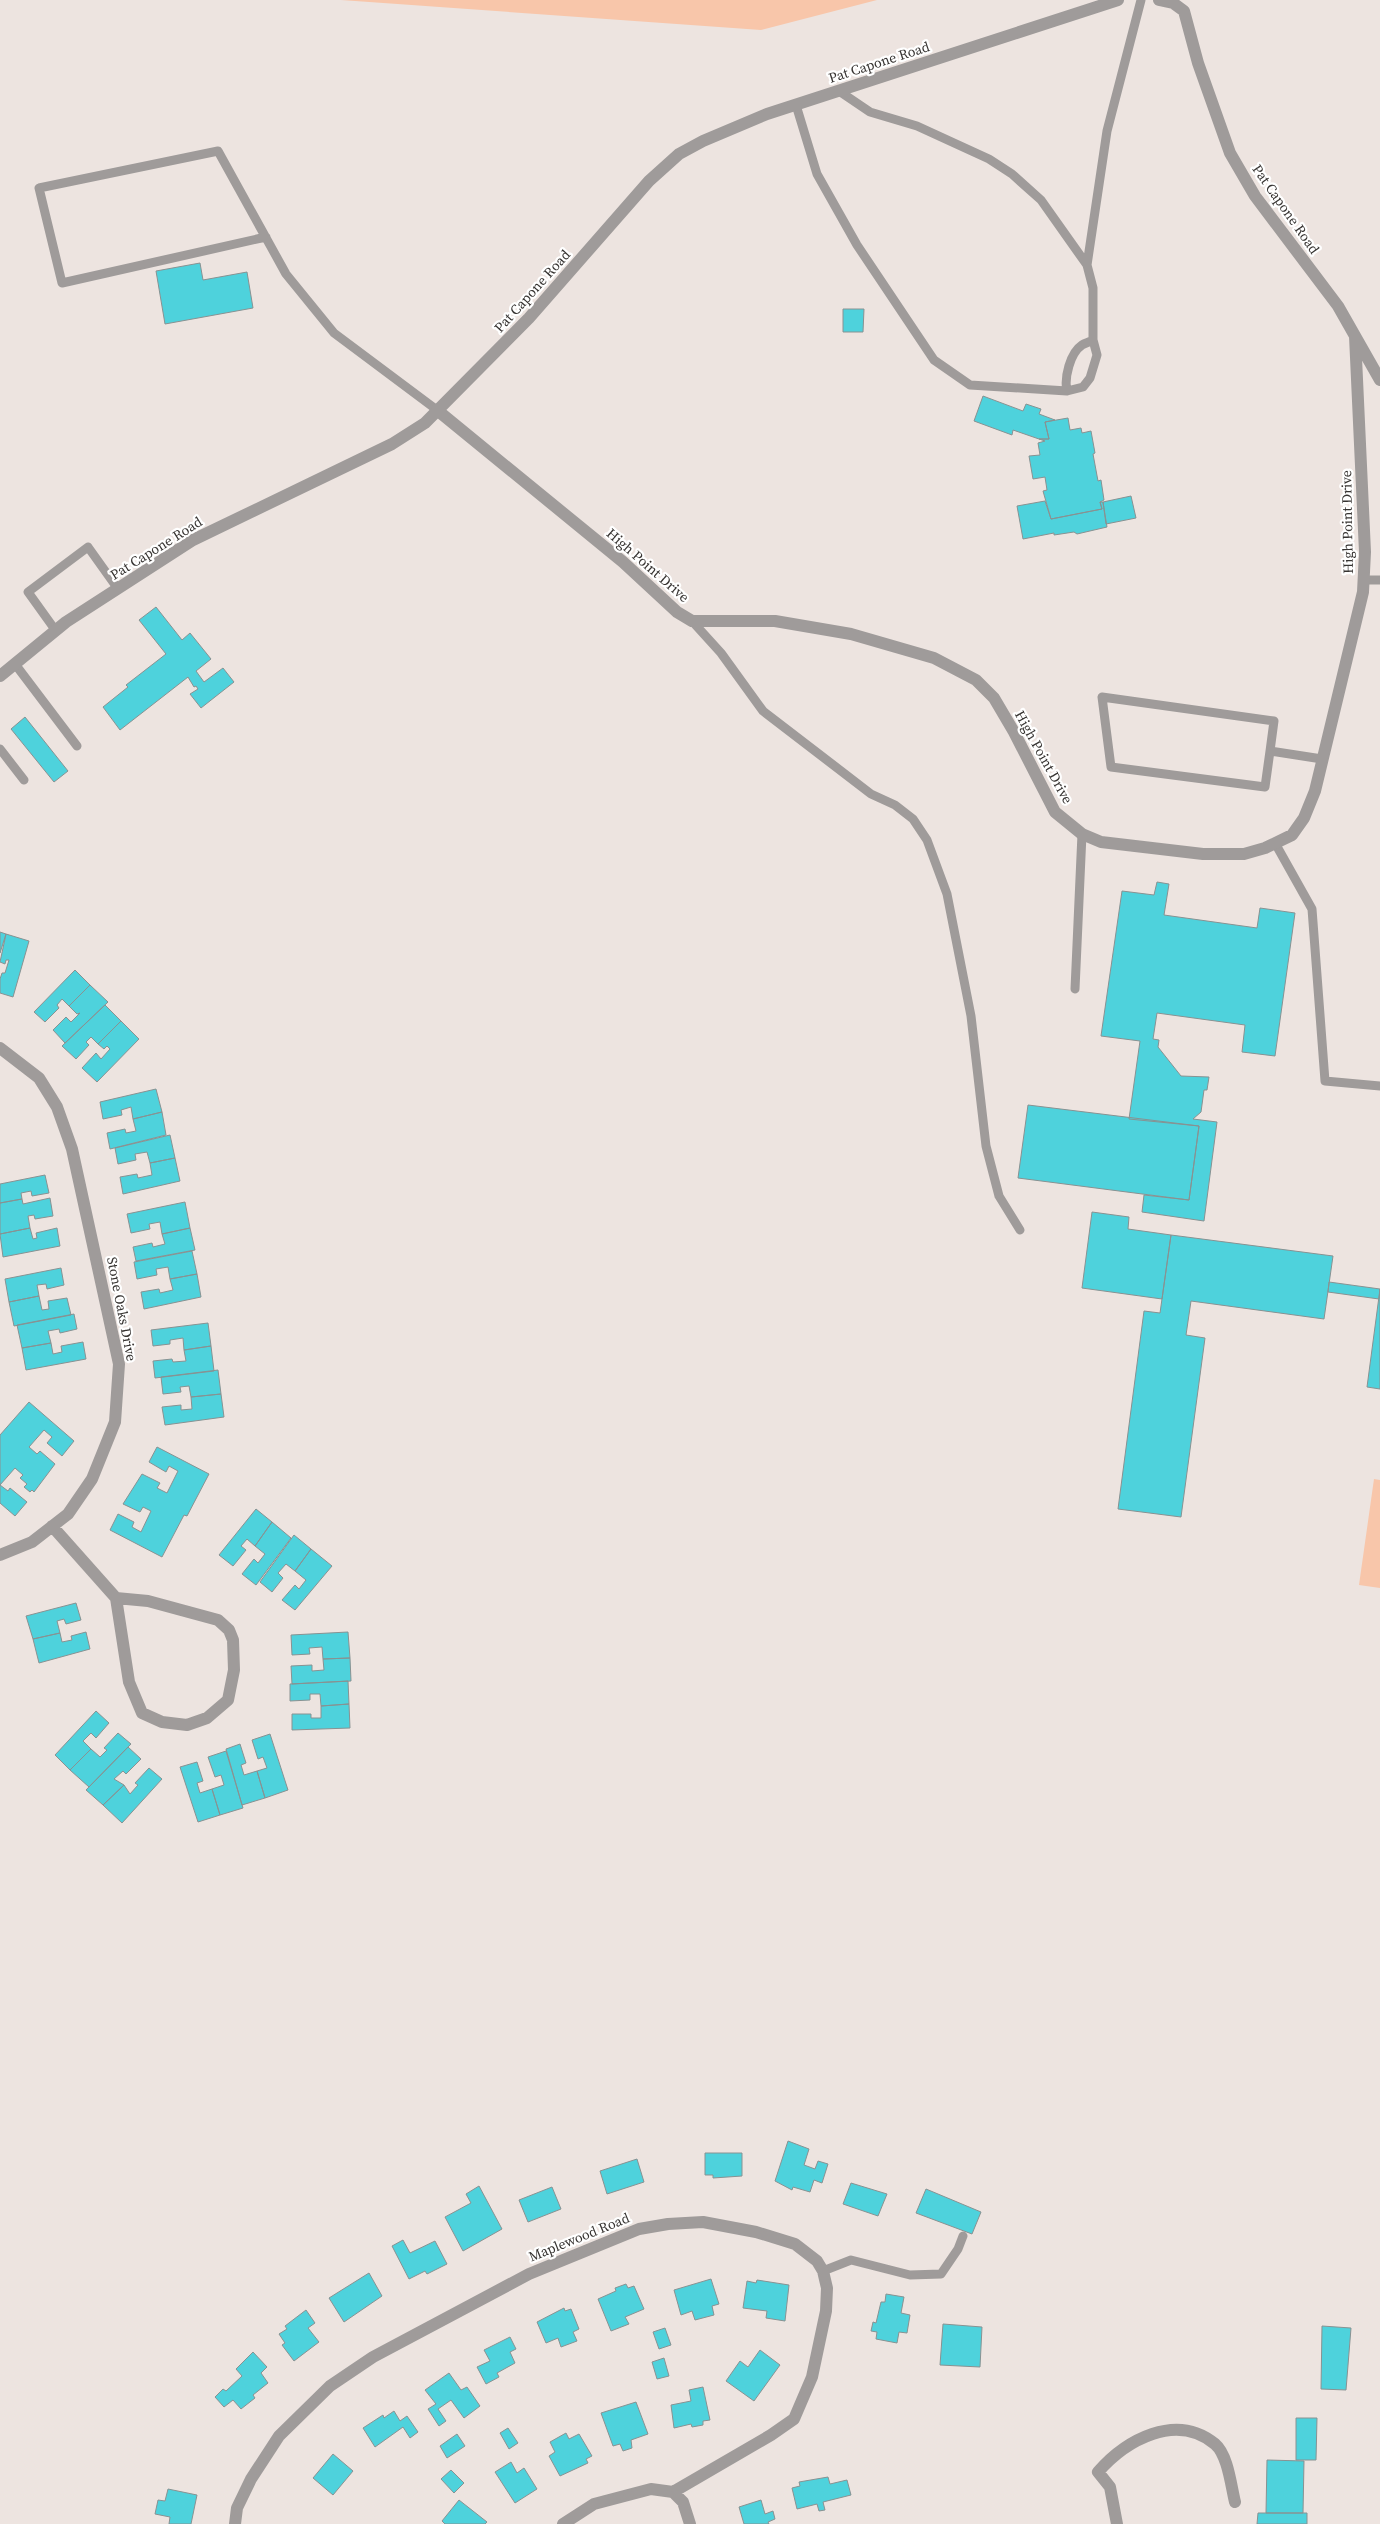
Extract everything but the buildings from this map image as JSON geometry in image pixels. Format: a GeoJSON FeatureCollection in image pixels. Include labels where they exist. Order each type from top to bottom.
{"type":"FeatureCollection","features":[{"type":"Feature","properties":{"kind":"street","name":"Pat Capone Road"},"geometry":{"type":"LineString","coordinates":[[0,676],[56,631],[193,540],[392,444],[425,423],[529,318],[649,181],[679,154],[703,141],[796,105],[1118,0]]}},
{"type":"Feature","properties":{"kind":"street","name":"Pat Capone Road"},"geometry":{"type":"LineString","coordinates":[[1159,0],[1173,3],[1184,11],[1198,63],[1230,153],[1255,196],[1338,306],[1380,380]]}},
{"type":"Feature","properties":{"kind":"street","name":"High Point Drive"},"geometry":{"type":"LineString","coordinates":[[437,410],[623,562],[677,612],[692,621],[775,621],[851,634],[934,658],[976,680],[994,698],[1014,732],[1055,812],[1082,834],[1100,842],[1203,854],[1244,854],[1292,835],[1304,818],[1315,791],[1363,592],[1365,552],[1355,336]]}},
{"type":"Feature","properties":{"kind":"street","name":"Stone Oaks Drive"},"geometry":{"type":"LineString","coordinates":[[0,1048],[39,1078],[57,1107],[72,1149],[119,1364],[115,1422],[92,1479],[68,1514],[32,1542],[0,1555]]}},
{"type":"Feature","properties":{"kind":"street"},"geometry":{"type":"LineString","coordinates":[[52,1526],[116,1598],[129,1682],[142,1714],[162,1722],[187,1725],[207,1718],[228,1700],[234,1670],[233,1640],[229,1630],[218,1620],[148,1601],[116,1598]]}},
{"type":"Feature","properties":{"kind":"street","name":"Maplewood Road"},"geometry":{"type":"LineString","coordinates":[[235,2524],[237,2508],[251,2478],[279,2436],[330,2386],[373,2357],[529,2274],[639,2228],[703,2222],[756,2232],[795,2244],[817,2261],[823,2270]]}},
{"type":"Feature","properties":{"kind":"street"},"geometry":{"type":"LineString","coordinates":[[673,2492],[771,2435],[794,2419],[812,2377],[824,2320],[827,2288],[823,2270]]}},
{"type":"Feature","properties":{"kind":"street"},"geometry":{"type":"LineString","coordinates":[[1117,2524],[1110,2487],[1098,2472],[1114,2454],[1145,2435],[1186,2429],[1216,2445],[1227,2467],[1235,2502]]}},
{"type":"Feature","properties":{"kind":"street"},"geometry":{"type":"LineString","coordinates":[[563,2524],[594,2504],[651,2489],[673,2492],[683,2502],[690,2524]]}},
{"type":"Feature","properties":{"kind":"lane"},"geometry":{"type":"LineString","coordinates":[[1087,266],[1108,131],[1142,0]]}},
{"type":"Feature","properties":{"kind":"lane"},"geometry":{"type":"LineString","coordinates":[[796,105],[817,174],[857,245],[934,360],[970,385],[1067,391],[1083,387],[1090,378],[1097,355],[1093,340],[1093,288],[1087,266],[1041,200],[1012,174],[990,159],[917,126],[870,112],[839,91]]}},
{"type":"Feature","properties":{"kind":"lane"},"geometry":{"type":"LineString","coordinates":[[266,237],[62,283],[39,188],[218,151],[266,237],[286,274],[334,333],[437,410]]}},
{"type":"Feature","properties":{"kind":"lane"},"geometry":{"type":"LineString","coordinates":[[1067,391],[1064,380],[1072,360],[1080,346],[1093,340]]}},
{"type":"Feature","properties":{"kind":"lane"},"geometry":{"type":"LineString","coordinates":[[56,631],[28,592],[88,547],[118,589]]}},
{"type":"Feature","properties":{"kind":"lane"},"geometry":{"type":"LineString","coordinates":[[1364,580],[1380,580]]}},
{"type":"Feature","properties":{"kind":"lane"},"geometry":{"type":"LineString","coordinates":[[692,621],[721,653],[763,711],[872,794],[895,805],[913,819],[927,840],[947,894],[969,1007],[986,1146],[999,1196],[1020,1230]]}},
{"type":"Feature","properties":{"kind":"lane"},"geometry":{"type":"LineString","coordinates":[[15,664],[77,746]]}},
{"type":"Feature","properties":{"kind":"lane"},"geometry":{"type":"LineString","coordinates":[[1102,697],[1274,722],[1270,750],[1265,787],[1111,767],[1102,697]]}},
{"type":"Feature","properties":{"kind":"lane"},"geometry":{"type":"LineString","coordinates":[[0,749],[24,780]]}},
{"type":"Feature","properties":{"kind":"lane"},"geometry":{"type":"LineString","coordinates":[[1270,750],[1322,759]]}},
{"type":"Feature","properties":{"kind":"lane"},"geometry":{"type":"LineString","coordinates":[[1075,989],[1082,834]]}},
{"type":"Feature","properties":{"kind":"lane"},"geometry":{"type":"LineString","coordinates":[[1274,843],[1312,909],[1325,1081],[1380,1086]]}},
{"type":"Feature","properties":{"kind":"lane"},"geometry":{"type":"LineString","coordinates":[[823,2270],[851,2260],[910,2275],[941,2274],[958,2249],[963,2236]]}},
{"type":"Feature","properties":{"kind":"shaded area"},"geometry":{"type":"Polygon","coordinates":[[[341,0],[877,0],[761,30],[341,0]]]}},
{"type":"Feature","properties":{"kind":"shaded area"},"geometry":{"type":"Polygon","coordinates":[[[1374,1479],[1380,1480],[1380,1588],[1359,1585],[1374,1479]]]}}]}
